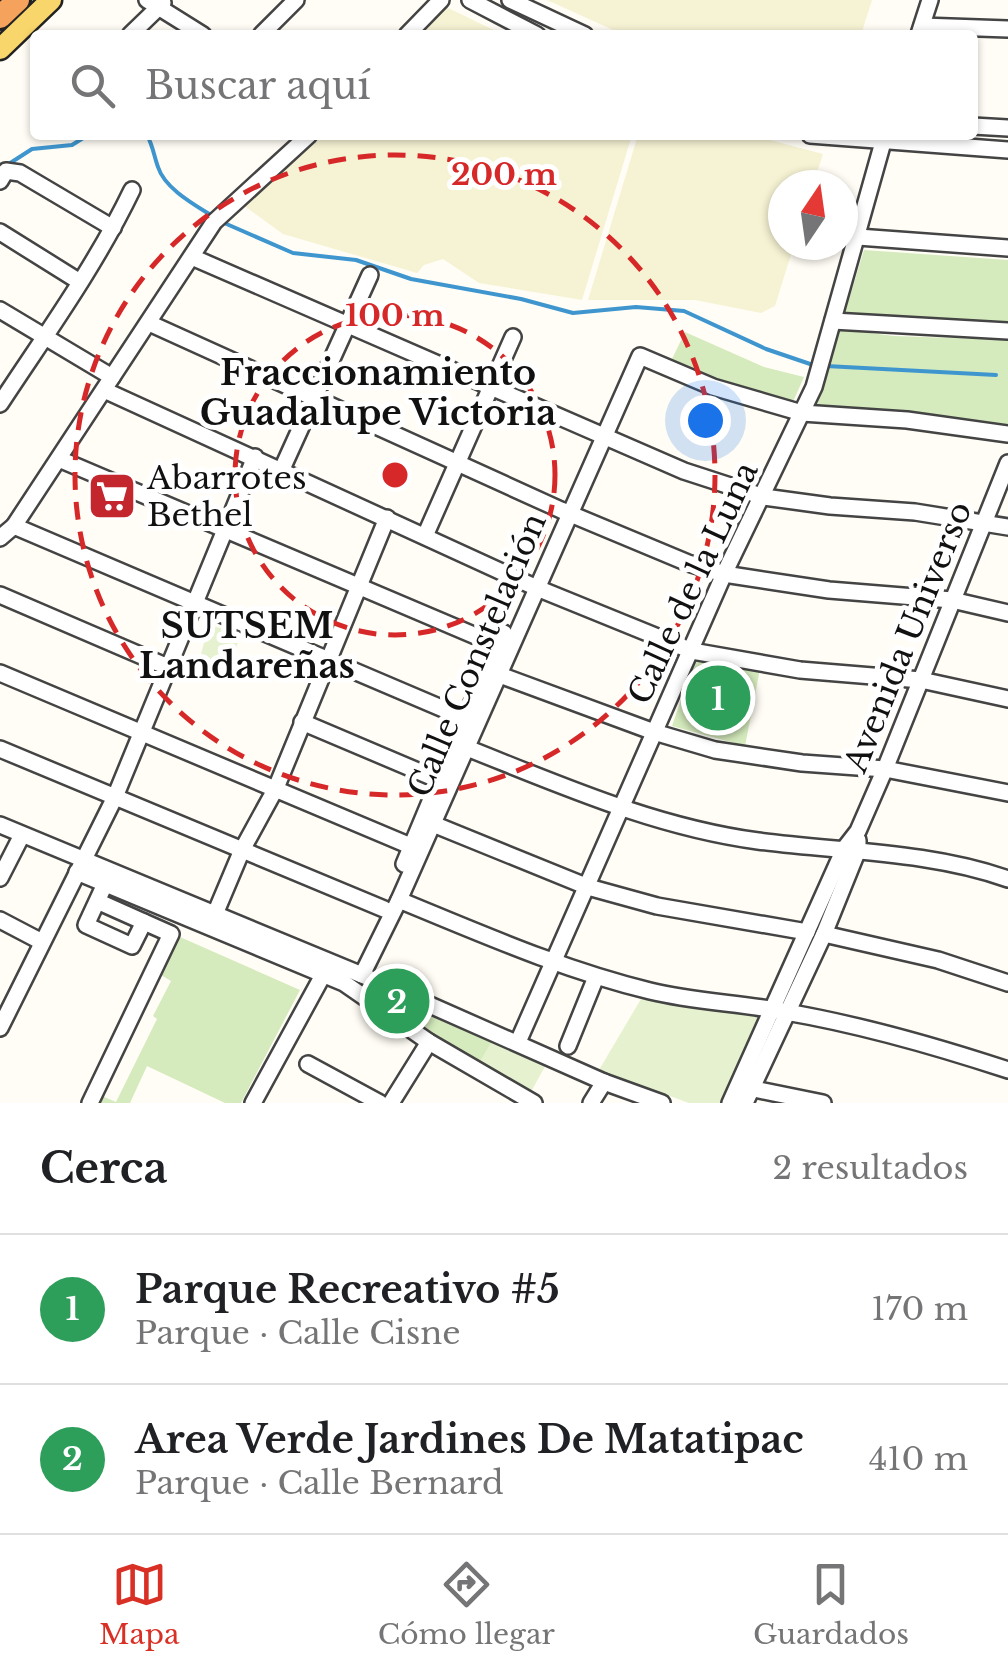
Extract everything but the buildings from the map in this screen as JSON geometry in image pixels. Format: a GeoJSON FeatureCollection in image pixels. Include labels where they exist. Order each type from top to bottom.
{"type":"FeatureCollection","features":[{"type":"Feature","properties":{"kind":"highway"},"geometry":{"type":"LineString","coordinates":[[0,17],[18,0]]}},
{"type":"Feature","properties":{"kind":"main road"},"geometry":{"type":"LineString","coordinates":[[0,49],[51,0]]}},
{"type":"Feature","properties":{"kind":"street"},"geometry":{"type":"LineString","coordinates":[[265,30],[296,0]]}},
{"type":"Feature","properties":{"kind":"street"},"geometry":{"type":"LineString","coordinates":[[413,30],[441,0]]}},
{"type":"Feature","properties":{"kind":"street"},"geometry":{"type":"LineString","coordinates":[[472,0],[528,30]]}},
{"type":"Feature","properties":{"kind":"street"},"geometry":{"type":"LineString","coordinates":[[510,0],[574,30]]}},
{"type":"Feature","properties":{"kind":"street"},"geometry":{"type":"LineString","coordinates":[[930,0],[920,30],[1008,29]]}},
{"type":"Feature","properties":{"kind":"street"},"geometry":{"type":"LineString","coordinates":[[134,30],[158,2],[195,30]]}},
{"type":"Feature","properties":{"kind":"street"},"geometry":{"type":"LineString","coordinates":[[978,126],[1008,128]]}},
{"type":"Feature","properties":{"kind":"street"},"geometry":{"type":"LineString","coordinates":[[303,140],[214,222],[4,534],[197,604],[471,721]]}},
{"type":"Feature","properties":{"kind":"street","name":"Calle de la Luna"},"geometry":{"type":"LineString","coordinates":[[858,237],[883,140]]}},
{"type":"Feature","properties":{"kind":"street"},"geometry":{"type":"LineString","coordinates":[[905,140],[1008,150]]}},
{"type":"Feature","properties":{"kind":"street"},"geometry":{"type":"LineString","coordinates":[[3,176],[20,173],[114,228]]}},
{"type":"Feature","properties":{"kind":"street"},"geometry":{"type":"LineString","coordinates":[[0,404],[114,228],[132,190]]}},
{"type":"Feature","properties":{"kind":"street"},"geometry":{"type":"LineString","coordinates":[[0,232],[80,282]]}},
{"type":"Feature","properties":{"kind":"street"},"geometry":{"type":"LineString","coordinates":[[858,237],[1008,248]]}},
{"type":"Feature","properties":{"kind":"street"},"geometry":{"type":"LineString","coordinates":[[192,257],[684,471],[764,496],[1008,528]]}},
{"type":"Feature","properties":{"kind":"street","name":"Calle de la Luna"},"geometry":{"type":"LineString","coordinates":[[518,1042],[724,574],[814,387],[851,260]]}},
{"type":"Feature","properties":{"kind":"street"},"geometry":{"type":"LineString","coordinates":[[282,470],[370,274]]}},
{"type":"Feature","properties":{"kind":"street"},"geometry":{"type":"LineString","coordinates":[[0,310],[108,383],[282,470],[532,586],[692,651],[800,670],[921,680],[1008,699]]}},
{"type":"Feature","properties":{"kind":"street"},"geometry":{"type":"LineString","coordinates":[[833,321],[1008,332]]}},
{"type":"Feature","properties":{"kind":"street"},"geometry":{"type":"LineString","coordinates":[[149,323],[564,512],[643,546],[724,574],[829,590],[952,600],[1008,613]]}},
{"type":"Feature","properties":{"kind":"street"},"geometry":{"type":"LineString","coordinates":[[425,536],[514,337]]}},
{"type":"Feature","properties":{"kind":"street","name":"Calle Constelación"},"geometry":{"type":"LineString","coordinates":[[416,848],[433,824],[445,782],[467,748],[471,721],[497,674],[503,648],[598,435],[640,356],[713,387],[802,413]]}},
{"type":"Feature","properties":{"kind":"street"},"geometry":{"type":"LineString","coordinates":[[802,413],[908,420],[1008,434]]}},
{"type":"Feature","properties":{"kind":"street"},"geometry":{"type":"LineString","coordinates":[[0,1028],[115,797],[256,457]]}},
{"type":"Feature","properties":{"kind":"street"},"geometry":{"type":"LineString","coordinates":[[58,459],[503,648],[403,879],[354,977]]}},
{"type":"Feature","properties":{"kind":"street","name":"Avenida Universo"},"geometry":{"type":"LineString","coordinates":[[742,1097],[781,1011],[824,934],[858,831],[1008,463]]}},
{"type":"Feature","properties":{"kind":"street"},"geometry":{"type":"LineString","coordinates":[[215,914],[242,850],[276,788],[387,518]]}},
{"type":"Feature","properties":{"kind":"street"},"geometry":{"type":"LineString","coordinates":[[0,595],[170,668]]}},
{"type":"Feature","properties":{"kind":"street"},"geometry":{"type":"LineString","coordinates":[[0,673],[416,848]]}},
{"type":"Feature","properties":{"kind":"street"},"geometry":{"type":"LineString","coordinates":[[497,674],[654,732],[716,750],[885,769],[1008,793]]}},
{"type":"Feature","properties":{"kind":"street"},"geometry":{"type":"LineString","coordinates":[[302,722],[445,782]]}},
{"type":"Feature","properties":{"kind":"street"},"geometry":{"type":"LineString","coordinates":[[467,748],[620,810],[681,827],[978,868],[1008,878]]}},
{"type":"Feature","properties":{"kind":"street"},"geometry":{"type":"LineString","coordinates":[[0,749],[242,850],[383,917]]}},
{"type":"Feature","properties":{"kind":"street"},"geometry":{"type":"LineString","coordinates":[[433,824],[588,887],[657,906],[806,932]]}},
{"type":"Feature","properties":{"kind":"street"},"geometry":{"type":"LineString","coordinates":[[0,825],[80,866],[105,884],[322,975],[354,977],[428,1042],[534,1103]]}},
{"type":"Feature","properties":{"kind":"street"},"geometry":{"type":"LineString","coordinates":[[0,878],[22,835]]}},
{"type":"Feature","properties":{"kind":"street","name":"Avenida Universo"},"geometry":{"type":"LineString","coordinates":[[781,1011],[806,932],[851,850]]}},
{"type":"Feature","properties":{"kind":"street"},"geometry":{"type":"LineString","coordinates":[[80,866],[215,914],[354,977],[662,1103]]}},
{"type":"Feature","properties":{"kind":"street"},"geometry":{"type":"LineString","coordinates":[[383,917],[399,900],[403,879]]}},
{"type":"Feature","properties":{"kind":"street"},"geometry":{"type":"LineString","coordinates":[[105,884],[86,924],[159,959]]}},
{"type":"Feature","properties":{"kind":"street"},"geometry":{"type":"LineString","coordinates":[[399,900],[596,977],[655,992],[781,1011],[914,1039],[1008,1070]]}},
{"type":"Feature","properties":{"kind":"street"},"geometry":{"type":"LineString","coordinates":[[90,1103],[171,934],[97,902]]}},
{"type":"Feature","properties":{"kind":"street"},"geometry":{"type":"LineString","coordinates":[[0,920],[42,942]]}},
{"type":"Feature","properties":{"kind":"street"},"geometry":{"type":"LineString","coordinates":[[132,946],[144,922]]}},
{"type":"Feature","properties":{"kind":"street"},"geometry":{"type":"LineString","coordinates":[[824,934],[938,960],[1008,983]]}},
{"type":"Feature","properties":{"kind":"street"},"geometry":{"type":"LineString","coordinates":[[253,1103],[322,975]]}},
{"type":"Feature","properties":{"kind":"street"},"geometry":{"type":"LineString","coordinates":[[568,1046],[596,977]]}},
{"type":"Feature","properties":{"kind":"street"},"geometry":{"type":"LineString","coordinates":[[390,1103],[428,1042]]}},
{"type":"Feature","properties":{"kind":"street"},"geometry":{"type":"LineString","coordinates":[[308,1064],[380,1103]]}},
{"type":"Feature","properties":{"kind":"street"},"geometry":{"type":"LineString","coordinates":[[591,1103],[604,1082]]}},
{"type":"Feature","properties":{"kind":"street"},"geometry":{"type":"LineString","coordinates":[[742,1097],[823,1103]]}},
{"type":"Feature","properties":{"kind":"shaded area"},"geometry":{"type":"Polygon","coordinates":[[[547,0],[872,0],[863,30],[613,30],[547,0]]]}},
{"type":"Feature","properties":{"kind":"shaded area"},"geometry":{"type":"Polygon","coordinates":[[[442,5],[494,30],[419,30],[442,5]]]}},
{"type":"Feature","properties":{"kind":"shaded area"},"geometry":{"type":"Polygon","coordinates":[[[315,140],[630,140],[582,300],[479,283],[443,259],[424,265],[417,273],[283,234],[243,205],[315,140]]]}},
{"type":"Feature","properties":{"kind":"shaded area"},"geometry":{"type":"Polygon","coordinates":[[[636,140],[769,140],[823,154],[818,170],[768,170],[768,260],[789,260],[775,306],[761,313],[695,300],[588,300],[636,140]]]}},
{"type":"Feature","properties":{"kind":"green space"},"geometry":{"type":"Polygon","coordinates":[[[864,250],[1008,260],[1008,324],[845,312],[864,250]]]}},
{"type":"Feature","properties":{"kind":"green space"},"geometry":{"type":"Polygon","coordinates":[[[837,329],[894,336],[1008,340],[1008,427],[812,407],[837,329]]]}},
{"type":"Feature","properties":{"kind":"green space"},"geometry":{"type":"Polygon","coordinates":[[[685,332],[764,367],[804,377],[792,404],[747,391],[672,359],[685,332]]]}},
{"type":"Feature","properties":{"kind":"green space"},"geometry":{"type":"Polygon","coordinates":[[[209,625],[240,633],[230,673],[198,665],[209,625]]]}},
{"type":"Feature","properties":{"kind":"green space"},"geometry":{"type":"Polygon","coordinates":[[[695,659],[760,669],[745,746],[672,726],[695,659]]]}},
{"type":"Feature","properties":{"kind":"green space"},"geometry":{"type":"Polygon","coordinates":[[[180,937],[300,990],[241,1103],[225,1103],[147,1066],[130,1103],[99,1103],[102,1096],[116,1102],[157,1019],[153,1016],[171,981],[161,975],[180,937]]]}},
{"type":"Feature","properties":{"kind":"green space"},"geometry":{"type":"Polygon","coordinates":[[[361,977],[545,1066],[530,1093],[423,1032],[356,983],[361,977]]]}},
{"type":"Feature","properties":{"kind":"green space"},"geometry":{"type":"Polygon","coordinates":[[[641,999],[759,1017],[724,1103],[689,1103],[599,1070],[641,999]]]}},
{"type":"Feature","properties":{"kind":"green space"},"geometry":{"type":"Polygon","coordinates":[[[492,1041],[545,1066],[530,1093],[479,1063],[492,1041]]]}},
{"type":"Feature","properties":{"kind":"waterway"},"geometry":{"type":"LineString","coordinates":[[4,167],[32,149],[72,145],[80,140]]}},
{"type":"Feature","properties":{"kind":"waterway"},"geometry":{"type":"LineString","coordinates":[[149,140],[167,182],[214,217]]}},
{"type":"Feature","properties":{"kind":"waterway"},"geometry":{"type":"LineString","coordinates":[[222,222],[293,253],[356,260],[411,279],[521,299],[573,313],[636,307],[684,311],[766,349],[816,366]]}},
{"type":"Feature","properties":{"kind":"waterway"},"geometry":{"type":"LineString","coordinates":[[826,366],[996,375]]}},
{"type":"Feature","properties":{"kind":"place","name":"Abarrotes Bethel"},"geometry":{"type":"Point","coordinates":[112,496]}},
{"type":"Feature","properties":{"kind":"place","name":"Parque Recreativo #5"},"geometry":{"type":"Point","coordinates":[718,698]}},
{"type":"Feature","properties":{"kind":"place","name":"Area Verde Jardines De Matatipac"},"geometry":{"type":"Point","coordinates":[397,1001]}},
{"type":"Feature","properties":{"kind":"district","name":"Fraccionamiento Guadalupe Victoria"},"geometry":{"type":"Point","coordinates":[378,392]}},
{"type":"Feature","properties":{"kind":"district","name":"SUTSEM Landareñas"},"geometry":{"type":"Point","coordinates":[247,645]}}]}
